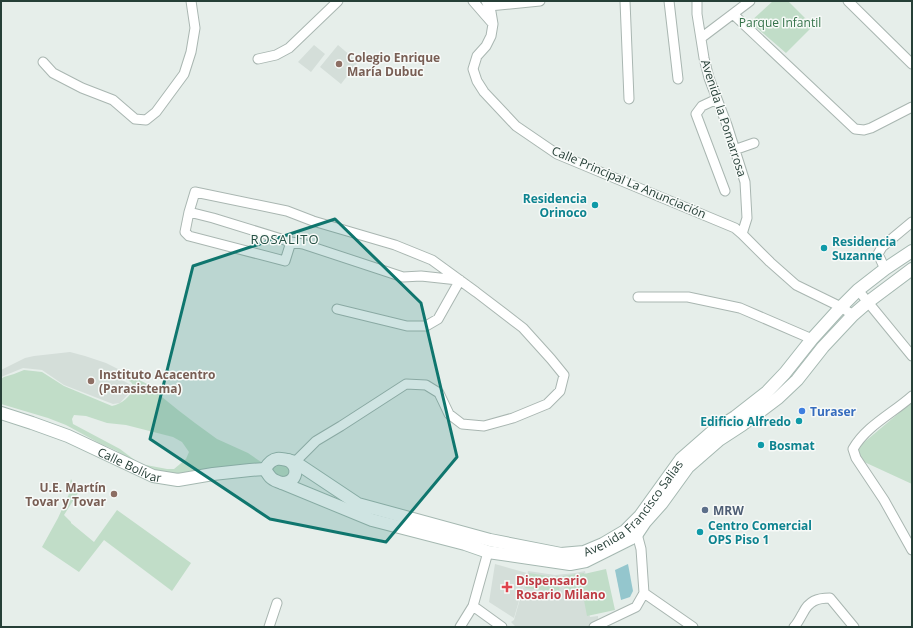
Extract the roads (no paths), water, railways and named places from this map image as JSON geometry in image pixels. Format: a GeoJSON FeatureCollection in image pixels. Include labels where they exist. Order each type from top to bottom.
{"type":"FeatureCollection","features":[{"type":"Feature","properties":{"kind":"street"},"geometry":{"type":"LineString","coordinates":[[43,62],[53,73],[82,88],[113,100],[134,119],[146,120],[156,112],[184,74],[191,52],[195,28],[191,1]]}},
{"type":"Feature","properties":{"kind":"street"},"geometry":{"type":"LineString","coordinates":[[258,59],[276,55],[288,48],[338,1]]}},
{"type":"Feature","properties":{"kind":"street"},"geometry":{"type":"LineString","coordinates":[[473,1],[493,24]]}},
{"type":"Feature","properties":{"kind":"street"},"geometry":{"type":"LineString","coordinates":[[488,4],[540,1]]}},
{"type":"Feature","properties":{"kind":"street"},"geometry":{"type":"LineString","coordinates":[[624,1],[629,99]]}},
{"type":"Feature","properties":{"kind":"street"},"geometry":{"type":"LineString","coordinates":[[669,1],[678,79]]}},
{"type":"Feature","properties":{"kind":"street","name":"Avenida la Pomarrosa"},"geometry":{"type":"LineString","coordinates":[[697,1],[700,38],[709,78],[745,182],[746,218],[742,234]]}},
{"type":"Feature","properties":{"kind":"street"},"geometry":{"type":"LineString","coordinates":[[700,38],[750,1]]}},
{"type":"Feature","properties":{"kind":"street"},"geometry":{"type":"LineString","coordinates":[[848,1],[912,64]]}},
{"type":"Feature","properties":{"kind":"street","name":"Calle Principal La Anunciación"},"geometry":{"type":"LineString","coordinates":[[488,4],[492,12],[493,24],[491,36],[486,46],[477,56],[473,69],[477,81],[484,92],[516,126],[557,154],[735,228],[796,285],[841,307],[853,315]]}},
{"type":"Feature","properties":{"kind":"street"},"geometry":{"type":"LineString","coordinates":[[733,14],[855,129],[864,130],[871,128],[912,107]]}},
{"type":"Feature","properties":{"kind":"street"},"geometry":{"type":"LineString","coordinates":[[716,99],[702,106],[696,114],[725,191]]}},
{"type":"Feature","properties":{"kind":"street"},"geometry":{"type":"LineString","coordinates":[[734,150],[754,143]]}},
{"type":"Feature","properties":{"kind":"street"},"geometry":{"type":"LineString","coordinates":[[291,242],[284,261],[189,236],[185,232],[195,192],[287,211],[313,221],[395,245],[432,260],[523,328],[564,375],[560,391],[547,404],[513,418],[484,426],[462,424],[450,414],[439,393],[426,385],[406,384],[316,440],[291,462]]}},
{"type":"Feature","properties":{"kind":"street"},"geometry":{"type":"LineString","coordinates":[[189,212],[214,218],[291,242],[303,244],[403,277],[421,276],[460,280]]}},
{"type":"Feature","properties":{"kind":"street"},"geometry":{"type":"LineString","coordinates":[[885,269],[878,254],[882,247],[912,222]]}},
{"type":"Feature","properties":{"kind":"street","name":"Avenida Francisco Salias"},"geometry":{"type":"LineString","coordinates":[[291,462],[358,504],[490,540],[561,554],[584,552],[625,531],[640,516],[682,459],[713,431],[735,417],[767,392],[785,373],[812,339],[858,290],[885,269],[912,251]]}},
{"type":"Feature","properties":{"kind":"street","name":"Avenida Francisco Salias"},"geometry":{"type":"LineString","coordinates":[[282,483],[372,520],[465,544],[488,552],[570,564],[586,561],[637,534],[688,467],[719,440],[778,398],[797,380],[823,347],[853,315],[912,269]]}},
{"type":"Feature","properties":{"kind":"street"},"geometry":{"type":"LineString","coordinates":[[337,309],[407,326],[426,326],[438,318],[460,280]]}},
{"type":"Feature","properties":{"kind":"street"},"geometry":{"type":"LineString","coordinates":[[858,290],[912,356]]}},
{"type":"Feature","properties":{"kind":"street"},"geometry":{"type":"LineString","coordinates":[[638,297],[688,297],[740,308],[812,339]]}},
{"type":"Feature","properties":{"kind":"street"},"geometry":{"type":"LineString","coordinates":[[912,396],[875,425],[853,449],[856,458],[884,500],[912,550]]}},
{"type":"Feature","properties":{"kind":"street","name":"Calle Bolívar"},"geometry":{"type":"LineString","coordinates":[[1,413],[68,436],[153,476],[178,480],[213,474],[265,469]]}},
{"type":"Feature","properties":{"kind":"street"},"geometry":{"type":"LineString","coordinates":[[274,459],[282,459],[291,462],[294,465],[296,472],[295,476],[286,483],[276,481],[270,477],[265,469],[268,463],[274,459]]}},
{"type":"Feature","properties":{"kind":"street"},"geometry":{"type":"LineString","coordinates":[[594,627],[636,607],[644,593],[641,549],[637,534]]}},
{"type":"Feature","properties":{"kind":"street"},"geometry":{"type":"LineString","coordinates":[[460,627],[474,606],[488,552]]}},
{"type":"Feature","properties":{"kind":"street"},"geometry":{"type":"LineString","coordinates":[[644,593],[693,627]]}},
{"type":"Feature","properties":{"kind":"street"},"geometry":{"type":"LineString","coordinates":[[794,627],[798,623],[806,608],[812,602],[821,598],[830,598],[854,627]]}},
{"type":"Feature","properties":{"kind":"street"},"geometry":{"type":"LineString","coordinates":[[268,627],[277,603]]}},
{"type":"Feature","properties":{"kind":"street"},"geometry":{"type":"LineString","coordinates":[[474,606],[502,627]]}},
{"type":"Feature","properties":{"kind":"water"},"geometry":{"type":"Polygon","coordinates":[[[628,564],[633,591],[630,597],[621,600],[615,570],[628,564]]]}},
{"type":"Feature","properties":{"kind":"place","name":"Colegio Enrique María Dubuc"},"geometry":{"type":"Point","coordinates":[339,64]}},
{"type":"Feature","properties":{"kind":"place","name":"Residencia Orinoco"},"geometry":{"type":"Point","coordinates":[595,205]}},
{"type":"Feature","properties":{"kind":"place","name":"Residencia Suzanne"},"geometry":{"type":"Point","coordinates":[824,248]}},
{"type":"Feature","properties":{"kind":"place","name":"Instituto Acacentro (Parasistema)"},"geometry":{"type":"Point","coordinates":[91,381]}},
{"type":"Feature","properties":{"kind":"place","name":"Turaser"},"geometry":{"type":"Point","coordinates":[802,411]}},
{"type":"Feature","properties":{"kind":"place","name":"Edificio Alfredo"},"geometry":{"type":"Point","coordinates":[799,421]}},
{"type":"Feature","properties":{"kind":"place","name":"Bosmat"},"geometry":{"type":"Point","coordinates":[761,445]}},
{"type":"Feature","properties":{"kind":"place","name":"U.E. Martín Tovar y Tovar"},"geometry":{"type":"Point","coordinates":[114,494]}},
{"type":"Feature","properties":{"kind":"place","name":"MRW"},"geometry":{"type":"Point","coordinates":[705,510]}},
{"type":"Feature","properties":{"kind":"place","name":"Centro Comercial OPS Piso 1"},"geometry":{"type":"Point","coordinates":[700,532]}},
{"type":"Feature","properties":{"kind":"place","name":"Dispensario Rosario Milano"},"geometry":{"type":"Point","coordinates":[507,587]}},
{"type":"Feature","properties":{"kind":"district","name":"ROSALITO"},"geometry":{"type":"Point","coordinates":[285,239]}},
{"type":"Feature","properties":{"kind":"park label","name":"Parque Infantil"},"geometry":{"type":"Point","coordinates":[780,22]}}]}
